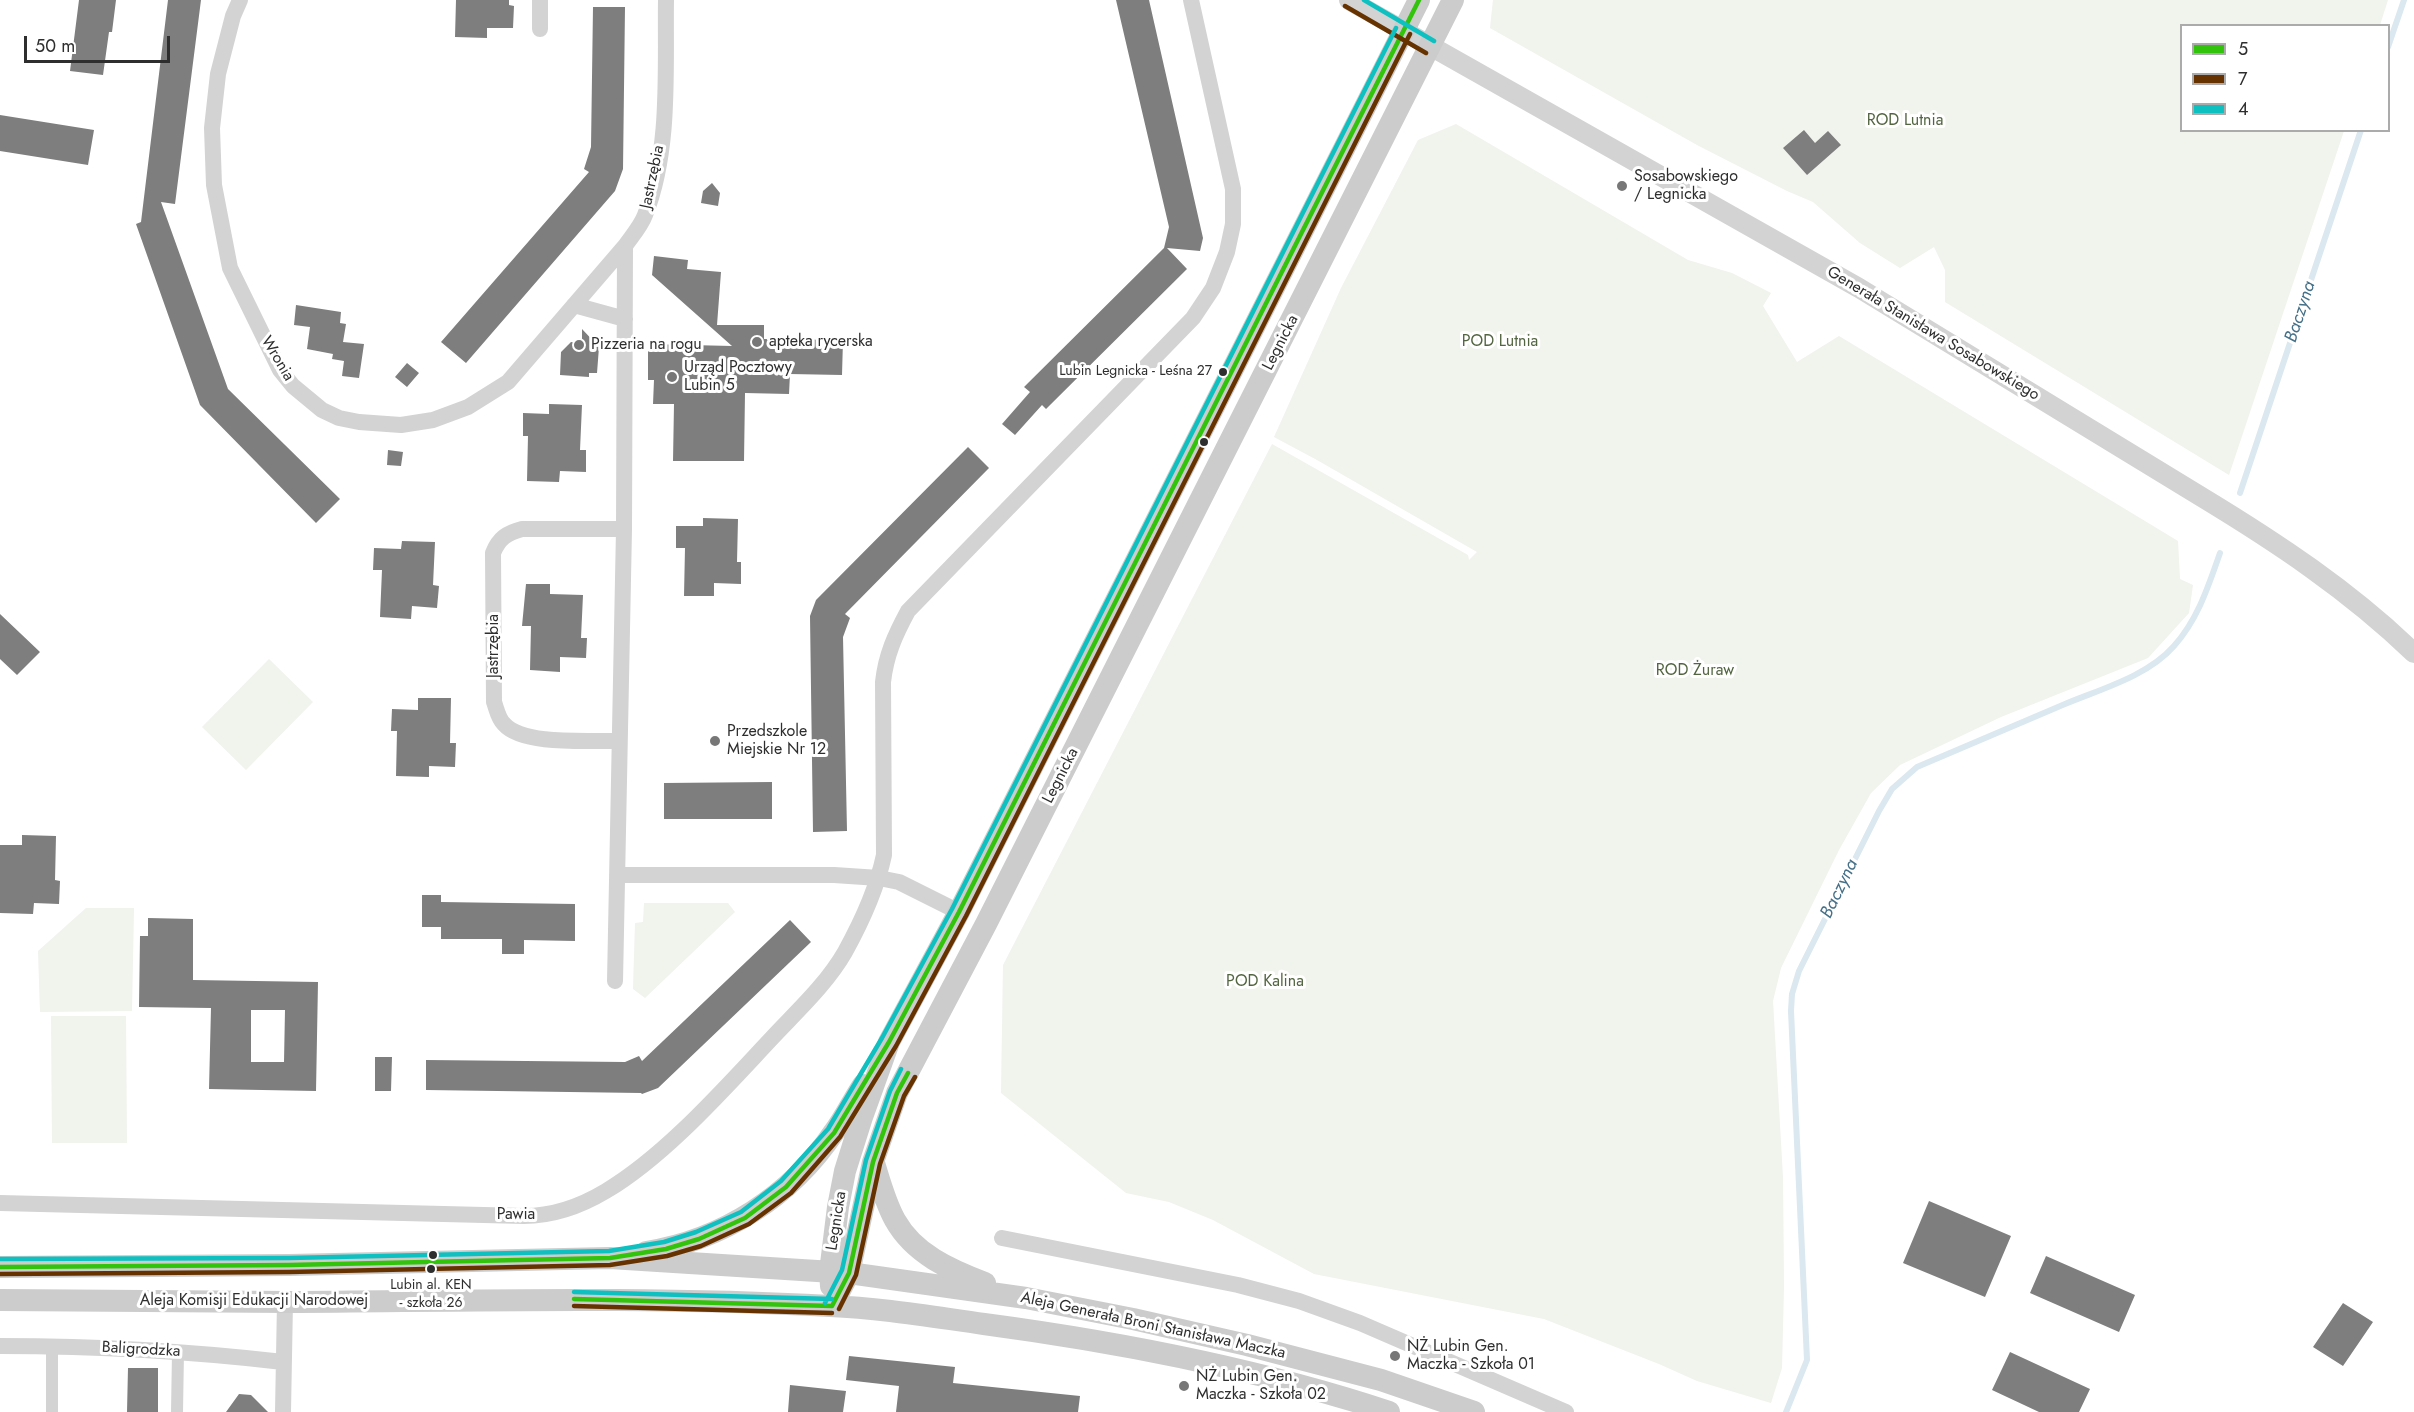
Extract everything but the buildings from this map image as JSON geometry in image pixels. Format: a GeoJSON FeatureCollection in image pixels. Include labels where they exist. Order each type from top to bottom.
{"type":"FeatureCollection","features":[{"type":"Feature","properties":{"kind":"main road","name":"Legnicka"},"geometry":{"type":"LineString","coordinates":[[839,1273],[835,1226],[845,1171],[889,1042],[959,912],[1419,0]]}},
{"type":"Feature","properties":{"kind":"main road","name":"Legnicka"},"geometry":{"type":"LineString","coordinates":[[832,1306],[839,1273],[897,1093],[997,903],[1453,0]]}},
{"type":"Feature","properties":{"kind":"main road"},"geometry":{"type":"LineString","coordinates":[[0,1267],[289,1265],[610,1258],[666,1249],[699,1239],[745,1218],[786,1187],[834,1133],[889,1042]]}},
{"type":"Feature","properties":{"kind":"main road"},"geometry":{"type":"LineString","coordinates":[[873,1162],[895,1221],[928,1258],[962,1275],[1026,1298]]}},
{"type":"Feature","properties":{"kind":"main road","name":"Aleja Generała Broni Stanisława Maczka"},"geometry":{"type":"LineString","coordinates":[[610,1258],[839,1273],[1026,1298],[1133,1318],[1258,1348],[1381,1380],[1474,1412]]}},
{"type":"Feature","properties":{"kind":"main road","name":"Aleja Komisji Edukacji Narodowej"},"geometry":{"type":"LineString","coordinates":[[0,1300],[285,1302],[602,1299],[832,1306]]}},
{"type":"Feature","properties":{"kind":"main road","name":"Aleja Generała Broni Stanisława Maczka"},"geometry":{"type":"LineString","coordinates":[[832,1306],[999,1326],[1128,1347],[1240,1371],[1389,1412]]}},
{"type":"Feature","properties":{"kind":"street","name":"Wronia"},"geometry":{"type":"LineString","coordinates":[[240,0],[233,16],[218,74],[212,128],[214,185],[230,268],[272,356],[293,386],[322,410],[339,418],[359,422],[401,425],[433,420],[468,407],[508,382],[625,246]]}},
{"type":"Feature","properties":{"kind":"street"},"geometry":{"type":"LineString","coordinates":[[540,0],[540,29]]}},
{"type":"Feature","properties":{"kind":"street","name":"Jastrzębia"},"geometry":{"type":"LineString","coordinates":[[625,246],[644,218],[654,186],[664,117],[666,0]]}},
{"type":"Feature","properties":{"kind":"street"},"geometry":{"type":"LineString","coordinates":[[879,878],[884,855],[883,682],[886,659],[894,637],[908,611],[1194,318],[1213,288],[1227,252],[1233,224],[1233,189],[1191,0]]}},
{"type":"Feature","properties":{"kind":"street","name":"Generała Stanisława Sosabowskiego"},"geometry":{"type":"LineString","coordinates":[[1349,0],[1859,288],[2252,527],[2347,593],[2414,653]]}},
{"type":"Feature","properties":{"kind":"street"},"geometry":{"type":"LineString","coordinates":[[615,981],[624,529],[625,246]]}},
{"type":"Feature","properties":{"kind":"street"},"geometry":{"type":"LineString","coordinates":[[574,305],[625,320]]}},
{"type":"Feature","properties":{"kind":"street","name":"Jastrzębia"},"geometry":{"type":"LineString","coordinates":[[619,741],[532,738],[517,734],[499,717],[494,702],[493,553],[497,542],[509,532],[522,529],[624,529]]}},
{"type":"Feature","properties":{"kind":"street"},"geometry":{"type":"LineString","coordinates":[[617,875],[834,874],[879,878],[899,882],[959,912]]}},
{"type":"Feature","properties":{"kind":"street","name":"Pawia"},"geometry":{"type":"LineString","coordinates":[[0,1203],[524,1216],[551,1214],[580,1204],[616,1185],[662,1148],[741,1071],[807,1001],[845,952],[879,878]]}},
{"type":"Feature","properties":{"kind":"street"},"geometry":{"type":"LineString","coordinates":[[1002,1238],[1238,1285],[1299,1301],[1359,1323],[1566,1412]]}},
{"type":"Feature","properties":{"kind":"street"},"geometry":{"type":"LineString","coordinates":[[283,1412],[282,1362],[285,1302]]}},
{"type":"Feature","properties":{"kind":"street"},"geometry":{"type":"LineString","coordinates":[[52,1346],[52,1412]]}},
{"type":"Feature","properties":{"kind":"street","name":"Baligrodzka"},"geometry":{"type":"LineString","coordinates":[[0,1347],[52,1346],[178,1352],[282,1362]]}},
{"type":"Feature","properties":{"kind":"street"},"geometry":{"type":"LineString","coordinates":[[177,1412],[178,1352]]}},
{"type":"Feature","properties":{"kind":"green space","name":"ROD Lutnia"},"geometry":{"type":"Polygon","coordinates":[[[1493,0],[2388,0],[2380,24],[2180,24],[2180,132],[2344,132],[2229,475],[1945,302],[1945,270],[1934,247],[1900,268],[1860,243],[1813,202],[1697,145],[1490,28],[1493,0]]]}},
{"type":"Feature","properties":{"kind":"green space"},"geometry":{"type":"Polygon","coordinates":[[[1456,124],[1688,260],[1732,273],[1771,293],[1763,306],[1797,362],[1839,336],[2178,541],[2180,579],[2193,585],[2189,613],[2148,658],[2001,717],[1900,765],[1871,793],[1839,850],[1781,968],[1773,1001],[1783,1178],[1784,1286],[1782,1368],[1771,1403],[1697,1381],[1544,1319],[1314,1274],[1213,1220],[1169,1202],[1126,1193],[1001,1093],[1003,965],[1272,444],[1468,555],[1469,560],[1477,552],[1274,437],[1341,288],[1418,140],[1456,124]]]}},
{"type":"Feature","properties":{"kind":"green space"},"geometry":{"type":"Polygon","coordinates":[[[269,659],[313,702],[246,770],[202,727],[269,659]]]}},
{"type":"Feature","properties":{"kind":"green space"},"geometry":{"type":"Polygon","coordinates":[[[644,903],[728,903],[735,912],[645,998],[633,989],[635,923],[643,922],[644,903]]]}},
{"type":"Feature","properties":{"kind":"green space"},"geometry":{"type":"Polygon","coordinates":[[[86,908],[134,908],[132,1011],[40,1012],[38,951],[86,908]]]}},
{"type":"Feature","properties":{"kind":"green space"},"geometry":{"type":"Polygon","coordinates":[[[51,1016],[126,1016],[127,1143],[52,1143],[51,1016]]]}},
{"type":"Feature","properties":{"kind":"waterway","name":"Baczyna"},"geometry":{"type":"LineString","coordinates":[[2390,41],[2404,0]]}},
{"type":"Feature","properties":{"kind":"waterway","name":"Baczyna"},"geometry":{"type":"LineString","coordinates":[[2240,493],[2360,132]]}},
{"type":"Feature","properties":{"kind":"waterway","name":"Baczyna"},"geometry":{"type":"LineString","coordinates":[[1786,1412],[1807,1360],[1792,994],[1799,971],[1879,811],[1892,789],[1917,767],[2123,681],[2151,666],[2174,646],[2190,625],[2220,553]]}},
{"type":"Feature","properties":{"kind":"transit line","name":"4"},"geometry":{"type":"LineString","coordinates":[[1364,0],[1434,41]]}},
{"type":"Feature","properties":{"kind":"transit line","name":"5"},"geometry":{"type":"LineString","coordinates":[[0,1267],[289,1265],[610,1258],[666,1249],[699,1239],[745,1218],[786,1187],[834,1133],[889,1042],[959,912],[1419,0]]}},
{"type":"Feature","properties":{"kind":"transit line","name":"7"},"geometry":{"type":"LineString","coordinates":[[1345,6],[1426,53]]}},
{"type":"Feature","properties":{"kind":"transit line","name":"4"},"geometry":{"type":"LineString","coordinates":[[0,1259],[289,1258],[609,1251],[664,1242],[696,1232],[741,1212],[781,1181],[828,1129],[882,1038],[952,909],[1396,28]]}},
{"type":"Feature","properties":{"kind":"transit line","name":"7"},"geometry":{"type":"LineString","coordinates":[[0,1274],[289,1272],[610,1265],[667,1256],[701,1246],[749,1224],[791,1193],[840,1137],[896,1046],[966,916],[1410,34]]}},
{"type":"Feature","properties":{"kind":"transit line","name":"4"},"geometry":{"type":"LineString","coordinates":[[825,1303],[842,1270],[866,1160],[890,1091],[901,1069]]}},
{"type":"Feature","properties":{"kind":"transit line","name":"5"},"geometry":{"type":"LineString","coordinates":[[832,1306],[849,1273],[873,1162],[897,1093],[908,1073]]}},
{"type":"Feature","properties":{"kind":"transit line","name":"7"},"geometry":{"type":"LineString","coordinates":[[839,1309],[856,1275],[880,1164],[904,1096],[915,1077]]}},
{"type":"Feature","properties":{"kind":"transit line","name":"4"},"geometry":{"type":"LineString","coordinates":[[574,1292],[832,1299]]}},
{"type":"Feature","properties":{"kind":"transit line","name":"5"},"geometry":{"type":"LineString","coordinates":[[574,1299],[832,1306]]}},
{"type":"Feature","properties":{"kind":"transit line","name":"7"},"geometry":{"type":"LineString","coordinates":[[574,1306],[832,1313]]}},
{"type":"Feature","properties":{"kind":"place","name":"Sosabowskiego / Legnicka"},"geometry":{"type":"Point","coordinates":[1622,186]}},
{"type":"Feature","properties":{"kind":"place","name":"apteka rycerska"},"geometry":{"type":"Point","coordinates":[757,342]}},
{"type":"Feature","properties":{"kind":"place","name":"Pizzeria na rogu"},"geometry":{"type":"Point","coordinates":[579,345]}},
{"type":"Feature","properties":{"kind":"place","name":"Lubin Legnicka - Leśna 27"},"geometry":{"type":"Point","coordinates":[1223,372]}},
{"type":"Feature","properties":{"kind":"place","name":"Urząd Pocztowy Lubin 5"},"geometry":{"type":"Point","coordinates":[672,377]}},
{"type":"Feature","properties":{"kind":"place","name":"Przedszkole Miejskie Nr 12"},"geometry":{"type":"Point","coordinates":[715,741]}},
{"type":"Feature","properties":{"kind":"place","name":"Lubin al. KEN - szkoła 26"},"geometry":{"type":"Point","coordinates":[431,1269]}},
{"type":"Feature","properties":{"kind":"place","name":"NŻ Lubin Gen. Maczka - Szkoła 01"},"geometry":{"type":"Point","coordinates":[1395,1356]}},
{"type":"Feature","properties":{"kind":"place","name":"NŻ Lubin Gen. Maczka - Szkoła 02"},"geometry":{"type":"Point","coordinates":[1184,1386]}},
{"type":"Feature","properties":{"kind":"park label","name":"POD Lutnia"},"geometry":{"type":"Point","coordinates":[1500,342]}},
{"type":"Feature","properties":{"kind":"park label","name":"ROD Żuraw"},"geometry":{"type":"Point","coordinates":[1695,671]}},
{"type":"Feature","properties":{"kind":"park label","name":"POD Kalina"},"geometry":{"type":"Point","coordinates":[1265,982]}}]}
